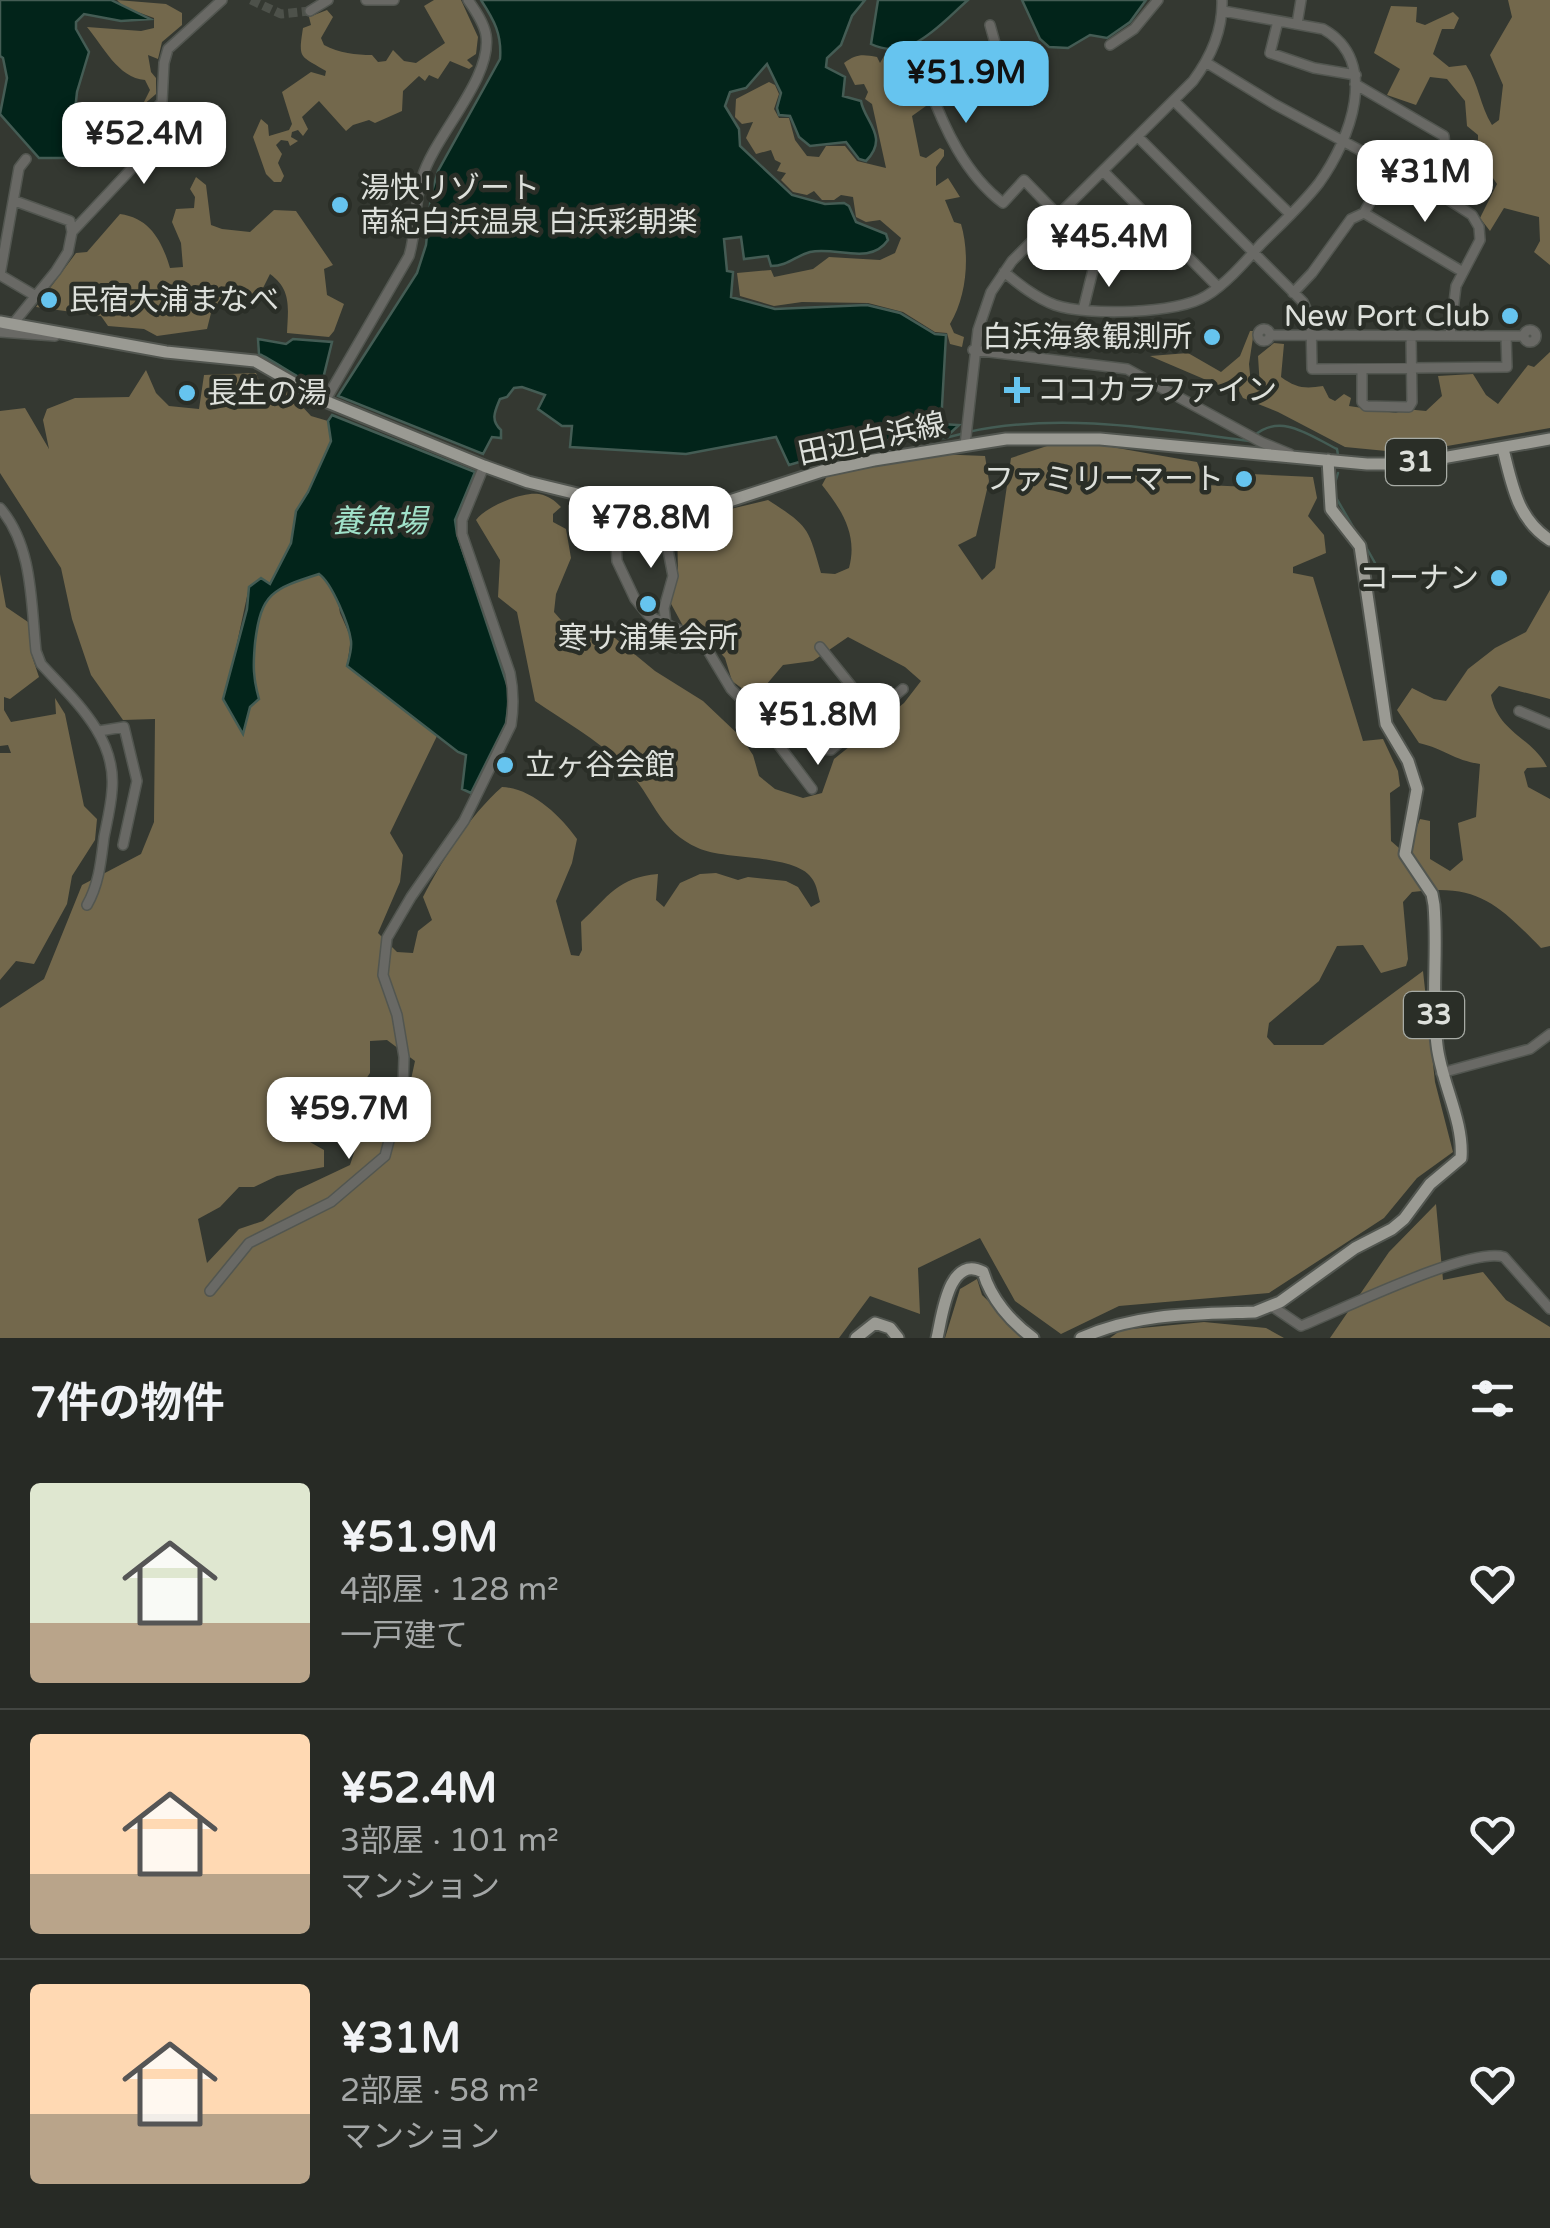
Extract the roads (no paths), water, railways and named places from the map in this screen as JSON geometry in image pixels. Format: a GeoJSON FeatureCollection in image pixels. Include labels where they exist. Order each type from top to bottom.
{"type":"FeatureCollection","features":[{"type":"Feature","properties":{"kind":"main road","name":"田辺白浜線"},"geometry":{"type":"LineString","coordinates":[[4,327],[166,352],[255,361],[325,401],[484,466],[528,482],[667,514],[726,503],[822,471],[965,441],[1100,439],[1408,464],[1550,439]]}},
{"type":"Feature","properties":{"kind":"main road"},"geometry":{"type":"LineString","coordinates":[[1503,448],[1525,518],[1550,540]]}},
{"type":"Feature","properties":{"kind":"main road","name":"33"},"geometry":{"type":"LineString","coordinates":[[1081,1338],[1143,1317],[1255,1312],[1272,1307],[1356,1248],[1404,1220],[1430,1184],[1460,1158],[1459,1134],[1442,1072],[1433,998],[1434,905],[1432,894],[1405,854],[1417,789],[1408,761],[1386,724],[1360,546],[1332,509],[1328,460]]}},
{"type":"Feature","properties":{"kind":"main road"},"geometry":{"type":"LineString","coordinates":[[937,1338],[950,1286],[965,1270],[975,1268],[983,1272],[1001,1307],[1034,1338]]}},
{"type":"Feature","properties":{"kind":"main road"},"geometry":{"type":"LineString","coordinates":[[856,1338],[875,1324],[890,1328],[898,1338]]}},
{"type":"Feature","properties":{"kind":"street"},"geometry":{"type":"LineString","coordinates":[[310,11],[328,0]]}},
{"type":"Feature","properties":{"kind":"street"},"geometry":{"type":"LineString","coordinates":[[366,0],[394,0]]}},
{"type":"Feature","properties":{"kind":"street"},"geometry":{"type":"LineString","coordinates":[[325,401],[410,256],[422,177],[486,52],[486,33],[468,0]]}},
{"type":"Feature","properties":{"kind":"street"},"geometry":{"type":"LineString","coordinates":[[1110,45],[1134,29],[1158,0]]}},
{"type":"Feature","properties":{"kind":"street"},"geometry":{"type":"LineString","coordinates":[[1297,24],[1301,0]]}},
{"type":"Feature","properties":{"kind":"street"},"geometry":{"type":"LineString","coordinates":[[4,327],[62,261],[72,232],[134,166],[145,121],[162,102],[168,48],[219,1]]}},
{"type":"Feature","properties":{"kind":"street"},"geometry":{"type":"LineString","coordinates":[[965,441],[973,350],[983,312],[1004,272],[1207,63],[1222,6],[1324,29],[1337,36],[1351,54],[1356,80],[1352,112],[1320,180],[1218,286],[1192,302],[1167,308],[1083,310],[1057,306],[1034,295],[1004,272]]}},
{"type":"Feature","properties":{"kind":"street"},"geometry":{"type":"LineString","coordinates":[[1278,21],[1270,53],[1356,80],[1444,136],[1446,158],[1432,190]]}},
{"type":"Feature","properties":{"kind":"street"},"geometry":{"type":"LineString","coordinates":[[990,25],[1000,61],[928,84],[944,128],[992,194],[1004,203],[1024,180],[1059,216]]}},
{"type":"Feature","properties":{"kind":"street"},"geometry":{"type":"LineString","coordinates":[[1207,63],[1472,215],[1479,227],[1479,246],[1452,302],[1450,335]]}},
{"type":"Feature","properties":{"kind":"street"},"geometry":{"type":"LineString","coordinates":[[1174,101],[1290,214]]}},
{"type":"Feature","properties":{"kind":"street"},"geometry":{"type":"LineString","coordinates":[[1138,137],[1303,302],[1312,334],[1312,369],[1507,367],[1506,336]]}},
{"type":"Feature","properties":{"kind":"street"},"geometry":{"type":"LineString","coordinates":[[26,159],[19,168],[0,276],[34,295]]}},
{"type":"Feature","properties":{"kind":"street"},"geometry":{"type":"LineString","coordinates":[[1293,293],[1312,274],[1350,218],[1364,213],[1390,166]]}},
{"type":"Feature","properties":{"kind":"street"},"geometry":{"type":"LineString","coordinates":[[1103,172],[1218,286]]}},
{"type":"Feature","properties":{"kind":"street"},"geometry":{"type":"LineString","coordinates":[[15,201],[70,221],[72,232]]}},
{"type":"Feature","properties":{"kind":"street"},"geometry":{"type":"LineString","coordinates":[[1364,213],[1464,272]]}},
{"type":"Feature","properties":{"kind":"street"},"geometry":{"type":"LineString","coordinates":[[1083,310],[1093,270],[1144,214]]}},
{"type":"Feature","properties":{"kind":"street"},"geometry":{"type":"LineString","coordinates":[[1270,335],[1524,336]]}},
{"type":"Feature","properties":{"kind":"street"},"geometry":{"type":"LineString","coordinates":[[1362,369],[1362,402],[1366,406],[1408,406],[1412,402],[1411,336]]}},
{"type":"Feature","properties":{"kind":"street"},"geometry":{"type":"LineString","coordinates":[[973,350],[1127,369],[1261,442],[1297,457]]}},
{"type":"Feature","properties":{"kind":"street"},"geometry":{"type":"LineString","coordinates":[[210,1291],[248,1243],[331,1202],[385,1156],[404,1087],[397,1015],[383,976],[387,938],[400,912],[464,821],[510,725],[514,708],[510,673],[462,534],[462,520],[484,466]]}},
{"type":"Feature","properties":{"kind":"street"},"geometry":{"type":"LineString","coordinates":[[627,506],[616,543],[617,562],[635,599],[650,616],[707,649],[731,690],[753,711],[812,789]]}},
{"type":"Feature","properties":{"kind":"street"},"geometry":{"type":"LineString","coordinates":[[0,508],[26,560],[41,664],[99,732],[108,751],[112,788],[101,862],[87,905]]}},
{"type":"Feature","properties":{"kind":"street"},"geometry":{"type":"LineString","coordinates":[[666,624],[664,608],[673,576],[667,546],[667,514]]}},
{"type":"Feature","properties":{"kind":"street"},"geometry":{"type":"LineString","coordinates":[[820,647],[874,714]]}},
{"type":"Feature","properties":{"kind":"street"},"geometry":{"type":"LineString","coordinates":[[753,711],[790,702],[824,749],[831,750],[903,688]]}},
{"type":"Feature","properties":{"kind":"street"},"geometry":{"type":"LineString","coordinates":[[1519,711],[1550,724]]}},
{"type":"Feature","properties":{"kind":"street"},"geometry":{"type":"LineString","coordinates":[[99,732],[124,727],[136,782],[123,845]]}},
{"type":"Feature","properties":{"kind":"street"},"geometry":{"type":"LineString","coordinates":[[1442,1072],[1530,1050],[1550,1034]]}},
{"type":"Feature","properties":{"kind":"street"},"geometry":{"type":"LineString","coordinates":[[1272,1307],[1301,1326],[1417,1275],[1494,1254],[1504,1258],[1550,1309]]}},
{"type":"Feature","properties":{"kind":"water"},"geometry":{"type":"Polygon","coordinates":[[[0,0],[111,0],[150,19],[121,21],[84,14],[76,22],[89,52],[77,92],[70,158],[39,158],[0,114],[7,78],[0,56],[0,0]]]}},
{"type":"Feature","properties":{"kind":"water"},"geometry":{"type":"Polygon","coordinates":[[[481,0],[865,0],[852,16],[841,45],[827,58],[826,67],[845,77],[843,96],[861,101],[874,130],[876,144],[866,161],[859,159],[846,142],[810,146],[799,137],[790,116],[779,115],[781,93],[767,64],[746,88],[730,92],[725,106],[739,129],[740,146],[792,195],[825,204],[844,203],[856,222],[886,234],[888,240],[872,252],[810,252],[771,266],[768,256],[744,259],[741,237],[724,239],[727,271],[733,272],[731,297],[775,309],[867,305],[900,313],[935,334],[946,335],[941,424],[959,425],[945,438],[872,441],[789,465],[776,437],[686,454],[570,447],[572,426],[562,426],[538,409],[545,395],[522,387],[500,399],[495,419],[501,438],[492,437],[483,454],[338,396],[417,273],[426,245],[431,195],[438,171],[500,59],[496,28],[481,0]]]}},
{"type":"Feature","properties":{"kind":"water"},"geometry":{"type":"Polygon","coordinates":[[[878,0],[968,0],[924,38],[885,49],[871,44],[878,0]]]}},
{"type":"Feature","properties":{"kind":"water"},"geometry":{"type":"Polygon","coordinates":[[[1022,0],[1146,0],[1130,22],[1107,38],[1090,35],[1068,48],[1049,47],[1040,39],[1022,0]]]}},
{"type":"Feature","properties":{"kind":"water"},"geometry":{"type":"Polygon","coordinates":[[[258,339],[286,344],[293,339],[332,342],[321,387],[259,354],[258,339]]]}},
{"type":"Feature","properties":{"kind":"water","name":"養魚場"},"geometry":{"type":"Polygon","coordinates":[[[332,415],[475,472],[455,520],[457,534],[510,693],[506,723],[471,793],[462,789],[466,755],[347,666],[351,644],[347,625],[334,595],[319,574],[280,589],[265,603],[254,651],[259,699],[250,707],[243,734],[223,699],[247,609],[249,587],[261,578],[270,584],[291,543],[296,511],[331,441],[328,421],[332,415]]]}},
{"type":"Feature","properties":{"kind":"waterway"},"geometry":{"type":"LineString","coordinates":[[968,432],[1073,423],[1249,441]]}},
{"type":"Feature","properties":{"kind":"waterway"},"geometry":{"type":"LineString","coordinates":[[1254,436],[1264,429],[1285,426],[1337,449],[1338,455]]}},
{"type":"Feature","properties":{"kind":"waterway"},"geometry":{"type":"LineString","coordinates":[[945,438],[961,434]]}},
{"type":"Feature","properties":{"kind":"waterway"},"geometry":{"type":"LineString","coordinates":[[1335,483],[1338,473]]}},
{"type":"Feature","properties":{"kind":"waterway"},"geometry":{"type":"LineString","coordinates":[[1335,496],[1356,532]]}},
{"type":"Feature","properties":{"kind":"waterway"},"geometry":{"type":"LineString","coordinates":[[1366,547],[1375,563]]}},
{"type":"Feature","properties":{"kind":"tunnel"},"geometry":{"type":"LineString","coordinates":[[251,0],[281,14],[310,11]]}},
{"type":"Feature","properties":{"kind":"place","name":"湯快リゾート 南紀白浜温泉 白浜彩朝楽"},"geometry":{"type":"Point","coordinates":[340,205]}},
{"type":"Feature","properties":{"kind":"place","name":"民宿大浦まなべ"},"geometry":{"type":"Point","coordinates":[49,300]}},
{"type":"Feature","properties":{"kind":"place","name":"New Port Club"},"geometry":{"type":"Point","coordinates":[1510,316]}},
{"type":"Feature","properties":{"kind":"place","name":"白浜海象観測所"},"geometry":{"type":"Point","coordinates":[1212,337]}},
{"type":"Feature","properties":{"kind":"place","name":"ココカラファイン"},"geometry":{"type":"Point","coordinates":[1017,390]}},
{"type":"Feature","properties":{"kind":"place","name":"長生の湯"},"geometry":{"type":"Point","coordinates":[187,393]}},
{"type":"Feature","properties":{"kind":"place","name":"ファミリーマート"},"geometry":{"type":"Point","coordinates":[1244,479]}},
{"type":"Feature","properties":{"kind":"place","name":"コーナン"},"geometry":{"type":"Point","coordinates":[1499,578]}},
{"type":"Feature","properties":{"kind":"place","name":"寒サ浦集会所"},"geometry":{"type":"Point","coordinates":[648,604]}},
{"type":"Feature","properties":{"kind":"place","name":"立ヶ谷会館"},"geometry":{"type":"Point","coordinates":[505,765]}}]}
